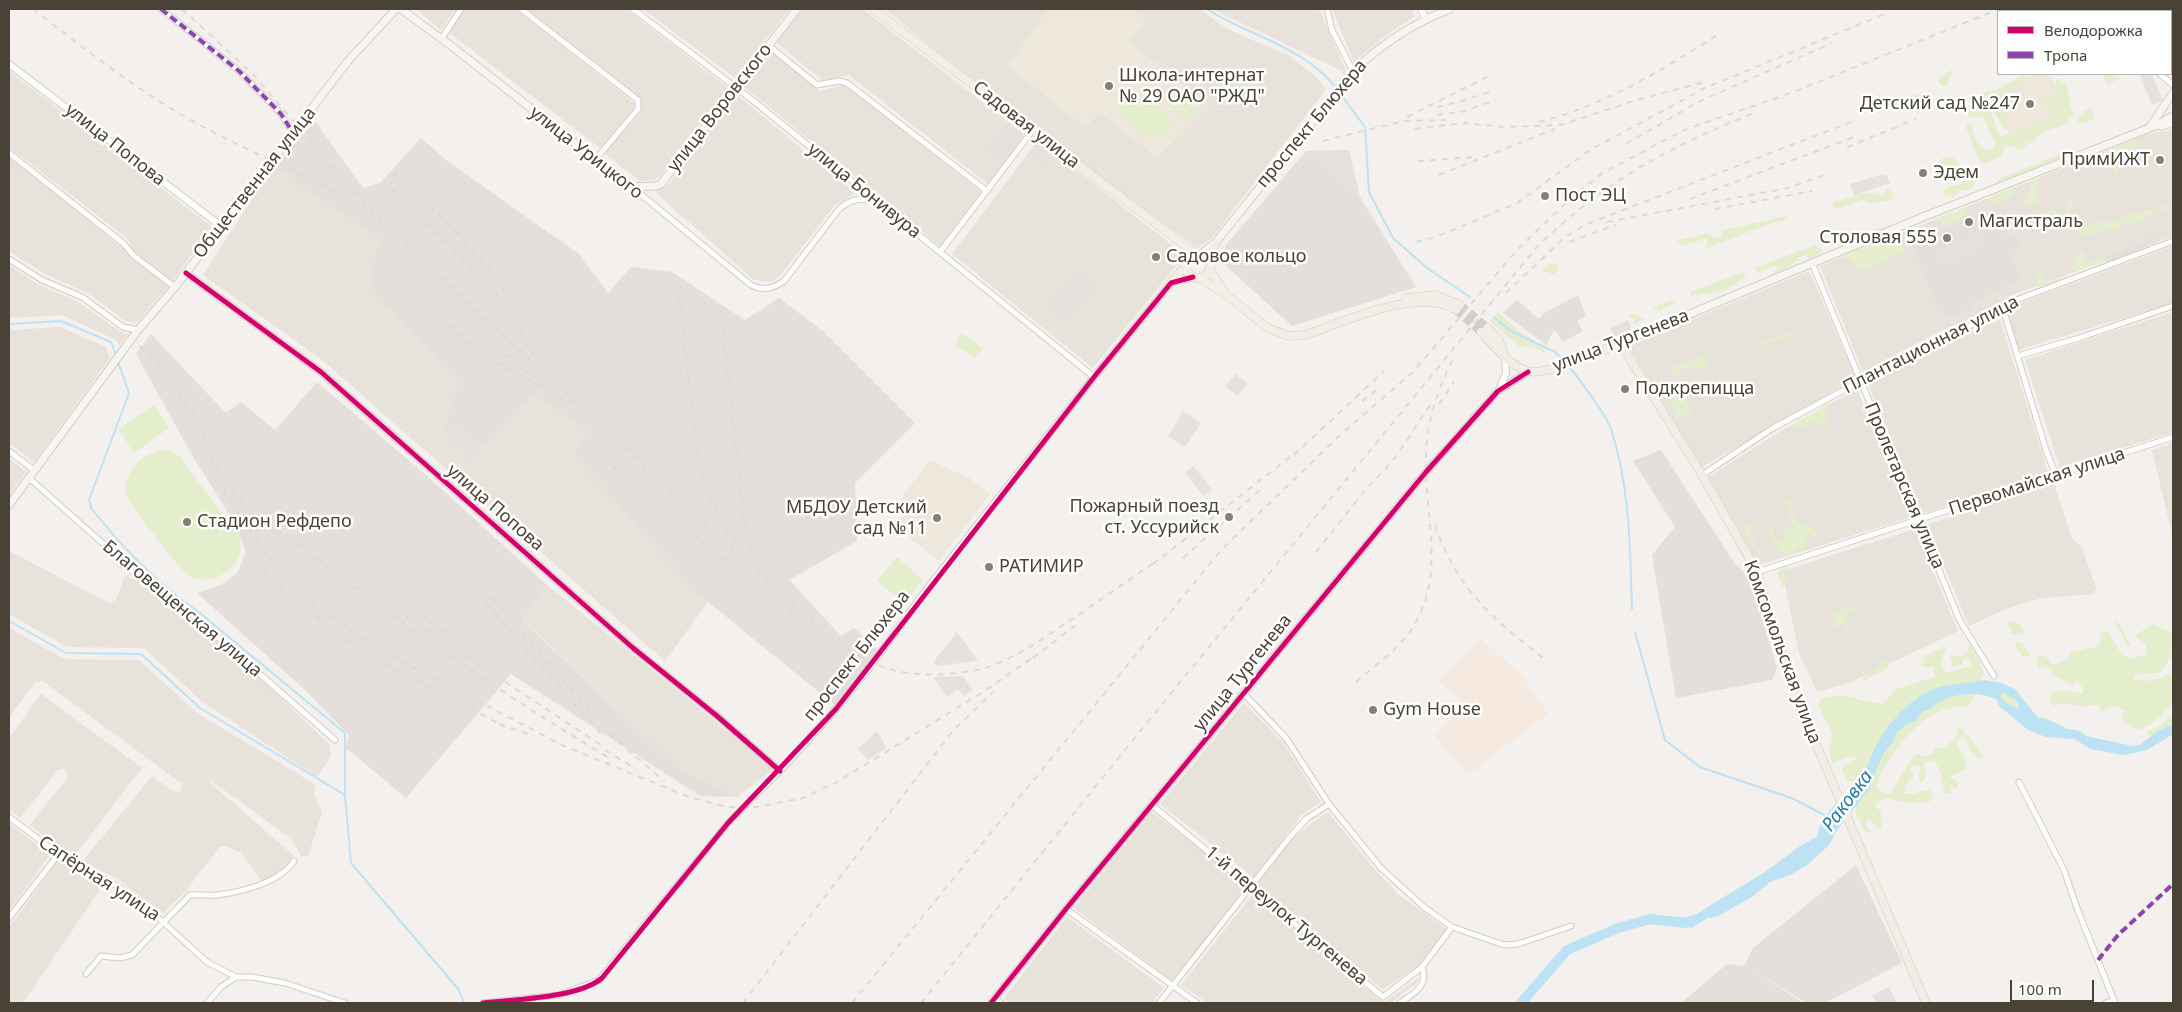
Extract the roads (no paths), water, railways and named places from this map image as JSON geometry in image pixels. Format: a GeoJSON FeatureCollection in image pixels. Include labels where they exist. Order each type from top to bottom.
{"type":"FeatureCollection","features":[{"type":"Feature","properties":{"kind":"main road","name":"Общественная улица"},"geometry":{"type":"LineString","coordinates":[[9,505],[138,330],[175,288],[348,61],[396,9]]}},
{"type":"Feature","properties":{"kind":"main road","name":"улица Урицкого"},"geometry":{"type":"LineString","coordinates":[[401,9],[442,38],[595,160],[632,187]]}},
{"type":"Feature","properties":{"kind":"main road","name":"улица Воровского"},"geometry":{"type":"LineString","coordinates":[[632,187],[661,184],[797,9]]}},
{"type":"Feature","properties":{"kind":"main road","name":"Садовая улица"},"geometry":{"type":"LineString","coordinates":[[873,9],[1177,242],[1198,254]]}},
{"type":"Feature","properties":{"kind":"main road","name":"проспект Блюхера"},"geometry":{"type":"LineString","coordinates":[[1198,254],[1215,243],[1353,71],[1377,48],[1425,18],[1450,9]]}},
{"type":"Feature","properties":{"kind":"main road"},"geometry":{"type":"LineString","coordinates":[[2149,128],[2173,93]]}},
{"type":"Feature","properties":{"kind":"main road","name":"улица Тургенева"},"geometry":{"type":"LineString","coordinates":[[1528,372],[1541,372],[1620,344],[1812,263],[2149,128],[2173,116]]}},
{"type":"Feature","properties":{"kind":"main road","name":"улица Тургенева"},"geometry":{"type":"LineString","coordinates":[[2149,128],[2173,123]]}},
{"type":"Feature","properties":{"kind":"main road"},"geometry":{"type":"LineString","coordinates":[[1177,242],[1186,262],[1187,272],[1225,294],[1268,328],[1289,336],[1304,335],[1396,305],[1432,301],[1458,307]]}},
{"type":"Feature","properties":{"kind":"main road"},"geometry":{"type":"LineString","coordinates":[[1196,278],[1206,276],[1215,243]]}},
{"type":"Feature","properties":{"kind":"main road"},"geometry":{"type":"LineString","coordinates":[[1171,283],[1186,262],[1198,254],[1209,266],[1225,294]]}},
{"type":"Feature","properties":{"kind":"main road"},"geometry":{"type":"LineString","coordinates":[[1484,330],[1505,357],[1528,372]]}},
{"type":"Feature","properties":{"kind":"main road","name":"Комсомольская улица"},"geometry":{"type":"LineString","coordinates":[[1620,344],[1702,475],[1757,572],[1792,687],[1926,1003]]}},
{"type":"Feature","properties":{"kind":"street"},"geometry":{"type":"LineString","coordinates":[[161,9],[239,71],[281,114],[293,134]]}},
{"type":"Feature","properties":{"kind":"street"},"geometry":{"type":"LineString","coordinates":[[442,38],[461,9]]}},
{"type":"Feature","properties":{"kind":"street"},"geometry":{"type":"LineString","coordinates":[[521,9],[638,100],[638,109],[595,160]]}},
{"type":"Feature","properties":{"kind":"street","name":"улица Бонивура"},"geometry":{"type":"LineString","coordinates":[[633,9],[736,88],[1094,377]]}},
{"type":"Feature","properties":{"kind":"street"},"geometry":{"type":"LineString","coordinates":[[1327,9],[1332,30],[1353,71]]}},
{"type":"Feature","properties":{"kind":"street"},"geometry":{"type":"LineString","coordinates":[[1421,9],[1425,18]]}},
{"type":"Feature","properties":{"kind":"street"},"geometry":{"type":"LineString","coordinates":[[768,44],[817,85],[839,81],[847,83],[987,191]]}},
{"type":"Feature","properties":{"kind":"street","name":"улица Попова"},"geometry":{"type":"LineString","coordinates":[[9,64],[221,226]]}},
{"type":"Feature","properties":{"kind":"street"},"geometry":{"type":"LineString","coordinates":[[2168,76],[2173,84]]}},
{"type":"Feature","properties":{"kind":"street"},"geometry":{"type":"LineString","coordinates":[[940,252],[1033,130]]}},
{"type":"Feature","properties":{"kind":"street"},"geometry":{"type":"LineString","coordinates":[[9,153],[123,243],[134,256],[175,288]]}},
{"type":"Feature","properties":{"kind":"street","name":"улица Урицкого"},"geometry":{"type":"LineString","coordinates":[[632,187],[751,285],[758,288],[774,288],[784,281],[839,210],[848,202],[859,198],[873,200]]}},
{"type":"Feature","properties":{"kind":"street","name":"Плантационная улица"},"geometry":{"type":"LineString","coordinates":[[1702,475],[1773,428],[1945,336],[2004,312],[2011,302],[2173,241]]}},
{"type":"Feature","properties":{"kind":"street"},"geometry":{"type":"LineString","coordinates":[[9,259],[42,280],[82,297],[123,327],[138,330]]}},
{"type":"Feature","properties":{"kind":"street","name":"Пролетарская улица"},"geometry":{"type":"LineString","coordinates":[[1812,263],[1966,633],[1994,676]]}},
{"type":"Feature","properties":{"kind":"street","name":"улица Попова"},"geometry":{"type":"LineString","coordinates":[[186,273],[321,372],[633,648],[780,770]]}},
{"type":"Feature","properties":{"kind":"street"},"geometry":{"type":"LineString","coordinates":[[1171,283],[1196,278]]}},
{"type":"Feature","properties":{"kind":"street","name":"проспект Блюхера"},"geometry":{"type":"LineString","coordinates":[[483,1003],[560,995],[599,980],[728,823],[836,709],[873,663],[927,588],[1171,283]]}},
{"type":"Feature","properties":{"kind":"street"},"geometry":{"type":"LineString","coordinates":[[2018,356],[2079,338],[2173,306]]}},
{"type":"Feature","properties":{"kind":"street"},"geometry":{"type":"LineString","coordinates":[[2004,312],[2046,450],[2058,475]]}},
{"type":"Feature","properties":{"kind":"street"},"geometry":{"type":"LineString","coordinates":[[1498,391],[1506,373],[1505,357]]}},
{"type":"Feature","properties":{"kind":"street","name":"улица Тургенева"},"geometry":{"type":"LineString","coordinates":[[996,1002],[1066,909],[1403,499],[1498,391],[1528,372]]}},
{"type":"Feature","properties":{"kind":"street","name":"Первомайская улица"},"geometry":{"type":"LineString","coordinates":[[1757,572],[2173,437]]}},
{"type":"Feature","properties":{"kind":"street"},"geometry":{"type":"LineString","coordinates":[[9,451],[35,471]]}},
{"type":"Feature","properties":{"kind":"street","name":"Благовещенская улица"},"geometry":{"type":"LineString","coordinates":[[29,478],[107,547],[122,565],[162,588],[335,740]]}},
{"type":"Feature","properties":{"kind":"street"},"geometry":{"type":"LineString","coordinates":[[1244,694],[1286,738],[1330,804],[1381,868],[1403,890],[1452,927],[1504,945],[1518,944],[1571,926]]}},
{"type":"Feature","properties":{"kind":"street"},"geometry":{"type":"LineString","coordinates":[[2019,782],[2064,870],[2079,913],[2115,1002],[2106,1003]]}},
{"type":"Feature","properties":{"kind":"street"},"geometry":{"type":"LineString","coordinates":[[1159,1003],[1306,819],[1330,804]]}},
{"type":"Feature","properties":{"kind":"street","name":"1-й переулок Тургенева"},"geometry":{"type":"LineString","coordinates":[[1152,805],[1383,996],[1422,967]]}},
{"type":"Feature","properties":{"kind":"street","name":"Сапёрная улица"},"geometry":{"type":"LineString","coordinates":[[9,817],[58,855],[112,883],[142,903],[207,962],[236,977]]}},
{"type":"Feature","properties":{"kind":"street"},"geometry":{"type":"LineString","coordinates":[[9,918],[58,855]]}},
{"type":"Feature","properties":{"kind":"street"},"geometry":{"type":"LineString","coordinates":[[86,974],[102,956],[120,958],[132,955],[190,895],[216,895],[237,891],[275,878],[286,871],[294,861]]}},
{"type":"Feature","properties":{"kind":"street"},"geometry":{"type":"LineString","coordinates":[[1066,909],[1197,1003]]}},
{"type":"Feature","properties":{"kind":"street"},"geometry":{"type":"LineString","coordinates":[[1400,1003],[1422,987],[1425,976],[1422,967],[1452,927]]}},
{"type":"Feature","properties":{"kind":"street"},"geometry":{"type":"LineString","coordinates":[[207,1003],[220,987],[236,977],[252,976],[285,983],[344,1003]]}},
{"type":"Feature","properties":{"kind":"street"},"geometry":{"type":"LineString","coordinates":[[530,997],[533,1003]]}},
{"type":"Feature","properties":{"kind":"water"},"geometry":{"type":"Polygon","coordinates":[[[1985,680],[2001,683],[2015,689],[2038,718],[2044,718],[2068,729],[2080,731],[2086,736],[2132,746],[2139,745],[2158,731],[2173,724],[2173,734],[2147,750],[2125,755],[2090,749],[2075,739],[2046,737],[2028,730],[1998,705],[1998,701],[1984,695],[1960,695],[1944,700],[1921,712],[1916,721],[1908,723],[1896,733],[1893,742],[1882,756],[1869,789],[1835,833],[1829,845],[1806,866],[1790,875],[1770,882],[1752,897],[1716,917],[1708,918],[1691,928],[1685,923],[1817,837],[1824,818],[1866,770],[1873,752],[1887,728],[1914,700],[1937,688],[1985,680]],[[2003,692],[2000,696],[2008,704],[2019,709],[2017,701],[2003,692]]]}},
{"type":"Feature","properties":{"kind":"waterway"},"geometry":{"type":"LineString","coordinates":[[1207,9],[1293,52],[1309,62],[1336,88]]}},
{"type":"Feature","properties":{"kind":"waterway"},"geometry":{"type":"LineString","coordinates":[[1339,92],[1365,127],[1369,192],[1393,238],[1427,268],[1470,297]]}},
{"type":"Feature","properties":{"kind":"waterway"},"geometry":{"type":"LineString","coordinates":[[1494,317],[1511,331],[1555,352],[1565,362]]}},
{"type":"Feature","properties":{"kind":"waterway"},"geometry":{"type":"LineString","coordinates":[[9,324],[61,321],[111,342],[116,355]]}},
{"type":"Feature","properties":{"kind":"waterway"},"geometry":{"type":"LineString","coordinates":[[118,362],[129,393],[89,500],[91,508],[127,550],[153,576],[345,733],[345,795]]}},
{"type":"Feature","properties":{"kind":"waterway"},"geometry":{"type":"LineString","coordinates":[[1568,366],[1604,415],[1611,429],[1617,451],[1628,518],[1632,609]]}},
{"type":"Feature","properties":{"kind":"waterway"},"geometry":{"type":"LineString","coordinates":[[9,621],[66,653],[141,654],[200,708],[345,795],[351,863],[459,990],[464,1003]]}},
{"type":"Feature","properties":{"kind":"waterway"},"geometry":{"type":"LineString","coordinates":[[1635,632],[1665,740],[1700,767],[1794,799],[1826,816]]}},
{"type":"Feature","properties":{"kind":"waterway","name":"Раковка"},"geometry":{"type":"LineString","coordinates":[[1521,1003],[1567,950],[1618,928],[1650,919],[1685,923],[1697,919]]}},
{"type":"Feature","properties":{"kind":"tunnel"},"geometry":{"type":"LineString","coordinates":[[1460,305],[1488,328]]}},
{"type":"Feature","properties":{"kind":"tunnel"},"geometry":{"type":"LineString","coordinates":[[1456,310],[1481,332]]}},
{"type":"Feature","properties":{"kind":"railway"},"geometry":{"type":"LineString","coordinates":[[33,9],[113,70],[176,112],[220,136],[309,179],[372,218]]}},
{"type":"Feature","properties":{"kind":"railway"},"geometry":{"type":"LineString","coordinates":[[182,9],[252,73],[378,219],[791,603],[850,651],[886,668],[913,674],[957,673],[985,668],[1019,653],[1040,640],[1158,560]]}},
{"type":"Feature","properties":{"kind":"railway"},"geometry":{"type":"LineString","coordinates":[[852,1003],[1222,549],[1339,436],[1413,372],[1517,250],[1575,194],[1603,173],[1684,130],[1791,93],[1999,9]]}},
{"type":"Feature","properties":{"kind":"railway"},"geometry":{"type":"LineString","coordinates":[[1416,242],[1436,237],[1517,203],[1590,150],[1705,88],[1887,13]]}},
{"type":"Feature","properties":{"kind":"railway"},"geometry":{"type":"LineString","coordinates":[[1539,122],[1588,106],[1634,85],[1722,32]]}},
{"type":"Feature","properties":{"kind":"railway"},"geometry":{"type":"LineString","coordinates":[[1626,144],[1698,102],[1832,43]]}},
{"type":"Feature","properties":{"kind":"railway"},"geometry":{"type":"LineString","coordinates":[[1407,117],[1487,77]]}},
{"type":"Feature","properties":{"kind":"railway"},"geometry":{"type":"LineString","coordinates":[[1415,129],[1464,123],[1504,127],[1560,125],[1640,99],[1705,82]]}},
{"type":"Feature","properties":{"kind":"railway"},"geometry":{"type":"LineString","coordinates":[[1437,107],[1493,91]]}},
{"type":"Feature","properties":{"kind":"railway"},"geometry":{"type":"LineString","coordinates":[[1437,115],[1461,112],[1496,100]]}},
{"type":"Feature","properties":{"kind":"railway"},"geometry":{"type":"LineString","coordinates":[[921,1003],[1150,719],[1536,248],[1587,203],[1639,168],[1694,139],[1756,112]]}},
{"type":"Feature","properties":{"kind":"railway"},"geometry":{"type":"LineString","coordinates":[[1847,147],[1916,119]]}},
{"type":"Feature","properties":{"kind":"railway"},"geometry":{"type":"LineString","coordinates":[[1323,141],[1404,121],[1446,120]]}},
{"type":"Feature","properties":{"kind":"railway"},"geometry":{"type":"LineString","coordinates":[[1506,293],[1565,237],[1587,224],[1856,120]]}},
{"type":"Feature","properties":{"kind":"railway"},"geometry":{"type":"LineString","coordinates":[[1439,175],[1555,129]]}},
{"type":"Feature","properties":{"kind":"railway"},"geometry":{"type":"LineString","coordinates":[[1690,199],[1854,137]]}},
{"type":"Feature","properties":{"kind":"railway"},"geometry":{"type":"LineString","coordinates":[[1418,161],[1474,157]]}},
{"type":"Feature","properties":{"kind":"railway"},"geometry":{"type":"LineString","coordinates":[[394,174],[473,249],[499,283],[507,299]]}},
{"type":"Feature","properties":{"kind":"railway"},"geometry":{"type":"LineString","coordinates":[[1607,222],[1788,188],[1827,174]]}},
{"type":"Feature","properties":{"kind":"railway"},"geometry":{"type":"LineString","coordinates":[[392,189],[493,289],[542,365]]}},
{"type":"Feature","properties":{"kind":"railway"},"geometry":{"type":"LineString","coordinates":[[1715,209],[1812,191]]}},
{"type":"Feature","properties":{"kind":"railway"},"geometry":{"type":"LineString","coordinates":[[1569,242],[1616,225]]}},
{"type":"Feature","properties":{"kind":"railway"},"geometry":{"type":"LineString","coordinates":[[679,295],[695,433],[703,475],[718,515],[729,534],[743,551]]}},
{"type":"Feature","properties":{"kind":"railway"},"geometry":{"type":"LineString","coordinates":[[425,298],[448,323],[489,359],[565,399]]}},
{"type":"Feature","properties":{"kind":"railway"},"geometry":{"type":"LineString","coordinates":[[722,319],[743,515],[755,560],[762,569]]}},
{"type":"Feature","properties":{"kind":"railway"},"geometry":{"type":"LineString","coordinates":[[139,346],[161,368],[197,419],[226,493],[259,545],[285,577],[307,599],[376,648],[564,746],[689,797],[727,807],[757,807],[803,798],[837,782],[983,692],[1038,654]]}},
{"type":"Feature","properties":{"kind":"railway"},"geometry":{"type":"LineString","coordinates":[[495,346],[534,378]]}},
{"type":"Feature","properties":{"kind":"railway"},"geometry":{"type":"LineString","coordinates":[[1356,682],[1391,653],[1409,633],[1421,612],[1428,590],[1431,546],[1426,478],[1427,442],[1434,404],[1454,357]]}},
{"type":"Feature","properties":{"kind":"railway"},"geometry":{"type":"LineString","coordinates":[[1294,455],[1384,371]]}},
{"type":"Feature","properties":{"kind":"railway"},"geometry":{"type":"LineString","coordinates":[[1439,404],[1454,382]]}},
{"type":"Feature","properties":{"kind":"railway"},"geometry":{"type":"LineString","coordinates":[[1362,401],[1378,389]]}},
{"type":"Feature","properties":{"kind":"railway"},"geometry":{"type":"LineString","coordinates":[[1316,552],[1363,493],[1395,458],[1430,405]]}},
{"type":"Feature","properties":{"kind":"railway"},"geometry":{"type":"LineString","coordinates":[[594,450],[677,522],[751,579],[813,632]]}},
{"type":"Feature","properties":{"kind":"railway"},"geometry":{"type":"LineString","coordinates":[[1153,564],[1299,450]]}},
{"type":"Feature","properties":{"kind":"railway"},"geometry":{"type":"LineString","coordinates":[[225,479],[234,491],[266,521],[385,610],[496,687],[611,759]]}},
{"type":"Feature","properties":{"kind":"railway"},"geometry":{"type":"LineString","coordinates":[[1183,558],[1261,489]]}},
{"type":"Feature","properties":{"kind":"railway"},"geometry":{"type":"LineString","coordinates":[[233,516],[251,552],[265,571],[286,592],[336,633],[361,651],[505,727]]}},
{"type":"Feature","properties":{"kind":"railway"},"geometry":{"type":"LineString","coordinates":[[1435,525],[1443,547],[1465,584],[1492,615],[1543,658]]}},
{"type":"Feature","properties":{"kind":"railway"},"geometry":{"type":"LineString","coordinates":[[491,597],[612,736],[664,781]]}},
{"type":"Feature","properties":{"kind":"railway"},"geometry":{"type":"LineString","coordinates":[[485,603],[602,735]]}},
{"type":"Feature","properties":{"kind":"railway"},"geometry":{"type":"LineString","coordinates":[[412,607],[457,642]]}},
{"type":"Feature","properties":{"kind":"railway"},"geometry":{"type":"LineString","coordinates":[[405,616],[604,747]]}},
{"type":"Feature","properties":{"kind":"railway"},"geometry":{"type":"LineString","coordinates":[[1033,658],[1081,621]]}},
{"type":"Feature","properties":{"kind":"railway"},"geometry":{"type":"LineString","coordinates":[[743,1003],[952,732],[993,692]]}},
{"type":"Feature","properties":{"kind":"railway"},"geometry":{"type":"LineString","coordinates":[[499,724],[534,736]]}},
{"type":"Feature","properties":{"kind":"railway"},"geometry":{"type":"LineString","coordinates":[[605,750],[637,770]]}},
{"type":"Feature","properties":{"kind":"place","name":"Школа-интернат № 29 ОАО \"РЖД\""},"geometry":{"type":"Point","coordinates":[1109,86]}},
{"type":"Feature","properties":{"kind":"place","name":"Детский сад №247"},"geometry":{"type":"Point","coordinates":[2030,104]}},
{"type":"Feature","properties":{"kind":"place","name":"ПримИЖТ"},"geometry":{"type":"Point","coordinates":[2160,160]}},
{"type":"Feature","properties":{"kind":"place","name":"Эдем"},"geometry":{"type":"Point","coordinates":[1923,173]}},
{"type":"Feature","properties":{"kind":"place","name":"Пост ЭЦ"},"geometry":{"type":"Point","coordinates":[1545,196]}},
{"type":"Feature","properties":{"kind":"place","name":"Магистраль"},"geometry":{"type":"Point","coordinates":[1969,222]}},
{"type":"Feature","properties":{"kind":"place","name":"Столовая 555"},"geometry":{"type":"Point","coordinates":[1947,238]}},
{"type":"Feature","properties":{"kind":"place","name":"Садовое кольцо"},"geometry":{"type":"Point","coordinates":[1156,257]}},
{"type":"Feature","properties":{"kind":"place","name":"Подкрепицца"},"geometry":{"type":"Point","coordinates":[1625,389]}},
{"type":"Feature","properties":{"kind":"place","name":"Пожарный поезд ст. Уссурийск"},"geometry":{"type":"Point","coordinates":[1229,517]}},
{"type":"Feature","properties":{"kind":"place","name":"МБДОУ Детский сад №11"},"geometry":{"type":"Point","coordinates":[937,518]}},
{"type":"Feature","properties":{"kind":"place","name":"Стадион Рефдепо"},"geometry":{"type":"Point","coordinates":[187,522]}},
{"type":"Feature","properties":{"kind":"place","name":"РАТИМИР"},"geometry":{"type":"Point","coordinates":[989,567]}},
{"type":"Feature","properties":{"kind":"place","name":"Gym House"},"geometry":{"type":"Point","coordinates":[1373,710]}}]}
